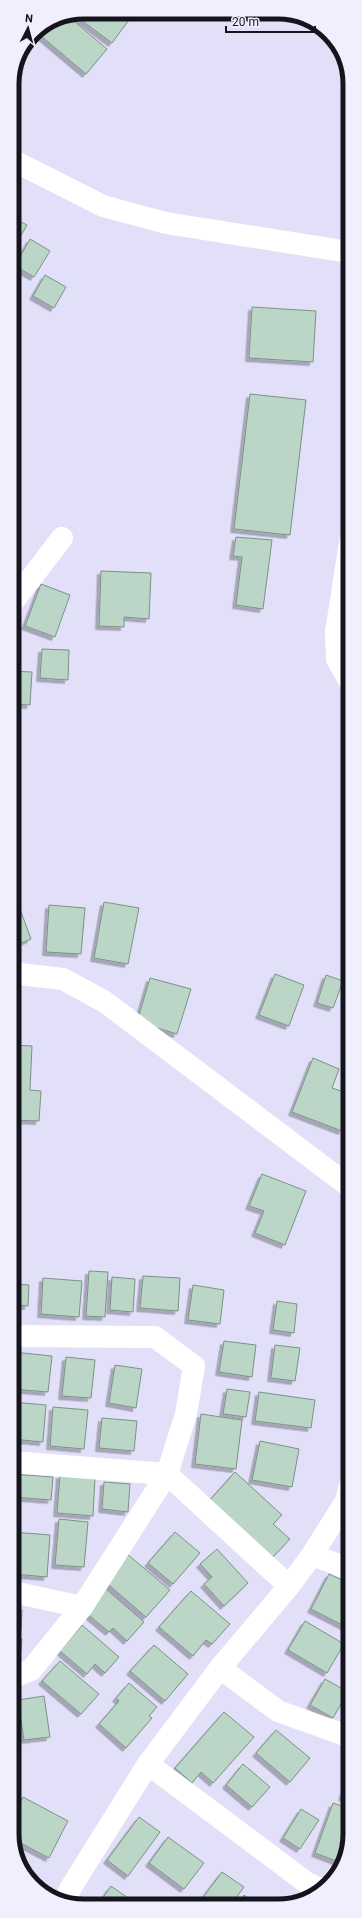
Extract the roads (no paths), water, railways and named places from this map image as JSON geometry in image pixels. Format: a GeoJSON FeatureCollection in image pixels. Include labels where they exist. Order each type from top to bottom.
{"type":"FeatureCollection","features":[{"type":"Feature","properties":{"kind":"street"},"geometry":{"type":"LineString","coordinates":[[19,164],[103,206],[166,223],[343,251]]}},
{"type":"Feature","properties":{"kind":"street"},"geometry":{"type":"LineString","coordinates":[[19,594],[62,538]]}},
{"type":"Feature","properties":{"kind":"street"},"geometry":{"type":"LineString","coordinates":[[343,588],[336,632],[337,659],[343,670]]}},
{"type":"Feature","properties":{"kind":"street"},"geometry":{"type":"LineString","coordinates":[[19,974],[63,979],[105,1002],[343,1182]]}},
{"type":"Feature","properties":{"kind":"street"},"geometry":{"type":"LineString","coordinates":[[19,1336],[154,1338],[194,1366],[186,1414],[167,1474],[82,1607],[31,1670],[19,1674]]}},
{"type":"Feature","properties":{"kind":"street"},"geometry":{"type":"LineString","coordinates":[[19,1463],[167,1474],[289,1586]]}},
{"type":"Feature","properties":{"kind":"street"},"geometry":{"type":"LineString","coordinates":[[67,1897],[70,1889],[148,1764],[220,1668],[289,1586],[312,1555],[343,1506]]}},
{"type":"Feature","properties":{"kind":"street"},"geometry":{"type":"LineString","coordinates":[[312,1555],[343,1566]]}},
{"type":"Feature","properties":{"kind":"street"},"geometry":{"type":"LineString","coordinates":[[19,1594],[82,1607]]}},
{"type":"Feature","properties":{"kind":"street"},"geometry":{"type":"LineString","coordinates":[[220,1668],[278,1711],[343,1734]]}},
{"type":"Feature","properties":{"kind":"street"},"geometry":{"type":"LineString","coordinates":[[148,1764],[307,1884],[315,1887]]}}]}
